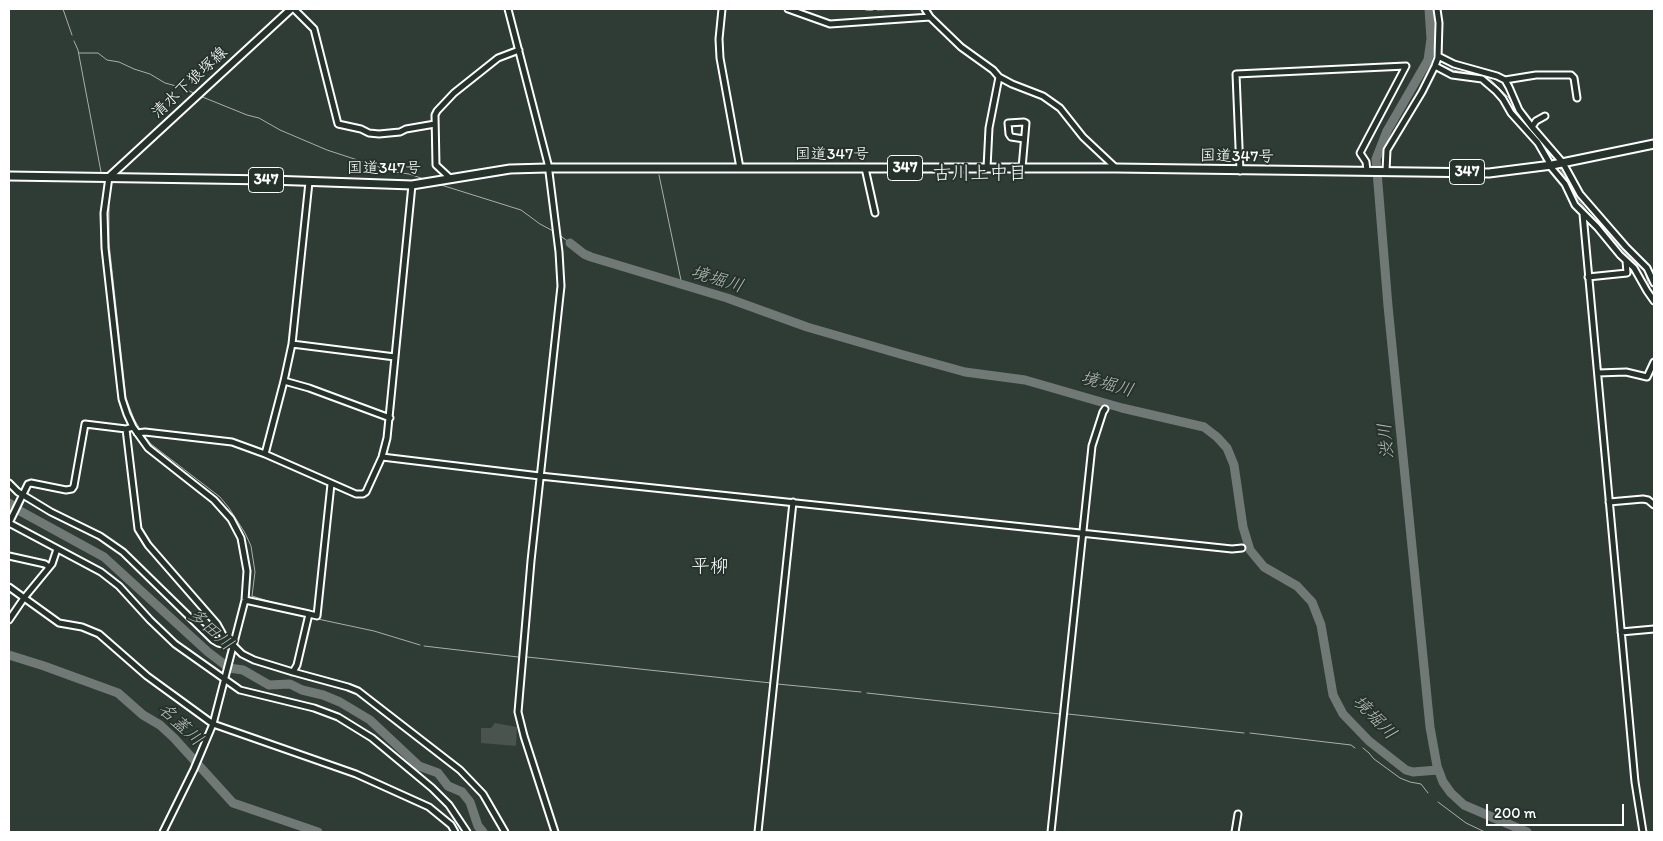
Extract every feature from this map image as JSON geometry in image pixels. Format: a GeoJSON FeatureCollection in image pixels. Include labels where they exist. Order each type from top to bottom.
{"type":"FeatureCollection","features":[{"type":"Feature","properties":{"kind":"highway","name":"国道347号"},"geometry":{"type":"LineString","coordinates":[[9,176],[412,185],[510,169],[547,168],[1116,168],[1489,173],[1556,164],[1654,144]]}},
{"type":"Feature","properties":{"kind":"main road","name":"清水下狼塚線"},"geometry":{"type":"LineString","coordinates":[[109,177],[292,9]]}},
{"type":"Feature","properties":{"kind":"street"},"geometry":{"type":"LineString","coordinates":[[292,9],[314,29],[338,124],[379,134],[394,133],[435,124]]}},
{"type":"Feature","properties":{"kind":"street"},"geometry":{"type":"LineString","coordinates":[[508,9],[548,164],[561,286],[540,476],[518,712],[555,832]]}},
{"type":"Feature","properties":{"kind":"street"},"geometry":{"type":"LineString","coordinates":[[722,9],[718,39],[720,58],[740,168]]}},
{"type":"Feature","properties":{"kind":"street"},"geometry":{"type":"LineString","coordinates":[[788,9],[830,24],[930,17]]}},
{"type":"Feature","properties":{"kind":"street"},"geometry":{"type":"LineString","coordinates":[[925,9],[930,17],[961,47],[1000,77],[1052,101],[1068,116],[1083,137],[1116,168]]}},
{"type":"Feature","properties":{"kind":"street"},"geometry":{"type":"LineString","coordinates":[[1384,171],[1387,150],[1422,92],[1437,61],[1439,23],[1437,9]]}},
{"type":"Feature","properties":{"kind":"street"},"geometry":{"type":"LineString","coordinates":[[450,178],[436,165],[435,124],[437,111],[454,94],[498,58],[519,50]]}},
{"type":"Feature","properties":{"kind":"street"},"geometry":{"type":"LineString","coordinates":[[1437,61],[1497,76],[1505,80],[1510,87],[1518,110],[1532,127],[1556,164],[1626,247],[1647,268],[1654,283]]}},
{"type":"Feature","properties":{"kind":"street"},"geometry":{"type":"LineString","coordinates":[[1437,61],[1452,75],[1482,79],[1496,91],[1504,99],[1511,113],[1538,143],[1549,162],[1556,164]]}},
{"type":"Feature","properties":{"kind":"street"},"geometry":{"type":"LineString","coordinates":[[1240,170],[1236,74],[1406,66],[1360,153],[1366,162],[1368,171]]}},
{"type":"Feature","properties":{"kind":"street"},"geometry":{"type":"LineString","coordinates":[[1505,80],[1536,75],[1571,75],[1574,78],[1577,98]]}},
{"type":"Feature","properties":{"kind":"street"},"geometry":{"type":"LineString","coordinates":[[987,168],[990,128],[1000,77]]}},
{"type":"Feature","properties":{"kind":"street"},"geometry":{"type":"LineString","coordinates":[[1532,127],[1536,121],[1545,116]]}},
{"type":"Feature","properties":{"kind":"street"},"geometry":{"type":"LineString","coordinates":[[1022,168],[1024,139]]}},
{"type":"Feature","properties":{"kind":"street"},"geometry":{"type":"LineString","coordinates":[[1556,164],[1559,176],[1575,205],[1637,272],[1646,291],[1654,301]]}},
{"type":"Feature","properties":{"kind":"street"},"geometry":{"type":"LineString","coordinates":[[865,168],[875,213]]}},
{"type":"Feature","properties":{"kind":"street"},"geometry":{"type":"LineString","coordinates":[[109,177],[104,213],[105,248],[122,399],[133,427],[140,433],[148,448],[214,500],[231,519],[241,538],[246,558],[245,600],[213,724],[199,759],[163,832]]}},
{"type":"Feature","properties":{"kind":"street"},"geometry":{"type":"LineString","coordinates":[[265,454],[292,344],[309,182]]}},
{"type":"Feature","properties":{"kind":"street"},"geometry":{"type":"LineString","coordinates":[[140,433],[232,442],[265,454],[356,494],[366,492],[382,457],[390,418],[412,185]]}},
{"type":"Feature","properties":{"kind":"street"},"geometry":{"type":"LineString","coordinates":[[1583,214],[1635,782],[1643,832]]}},
{"type":"Feature","properties":{"kind":"street"},"geometry":{"type":"LineString","coordinates":[[1588,277],[1627,273],[1626,262]]}},
{"type":"Feature","properties":{"kind":"street"},"geometry":{"type":"LineString","coordinates":[[292,344],[395,357]]}},
{"type":"Feature","properties":{"kind":"street"},"geometry":{"type":"LineString","coordinates":[[1598,372],[1626,372],[1647,377],[1654,362]]}},
{"type":"Feature","properties":{"kind":"street"},"geometry":{"type":"LineString","coordinates":[[284,381],[309,388],[390,418]]}},
{"type":"Feature","properties":{"kind":"street"},"geometry":{"type":"LineString","coordinates":[[1051,832],[1092,446],[1105,409]]}},
{"type":"Feature","properties":{"kind":"street"},"geometry":{"type":"LineString","coordinates":[[133,427],[126,429],[85,424],[72,489],[66,490],[28,484],[9,522],[92,566],[110,578],[175,644],[226,677],[240,690],[314,708],[338,717],[372,738],[432,788],[449,805],[467,832]]}},
{"type":"Feature","properties":{"kind":"street"},"geometry":{"type":"LineString","coordinates":[[126,429],[138,529],[148,545],[217,624],[223,635],[223,644]]}},
{"type":"Feature","properties":{"kind":"street"},"geometry":{"type":"LineString","coordinates":[[382,457],[540,476],[1242,548]]}},
{"type":"Feature","properties":{"kind":"street"},"geometry":{"type":"LineString","coordinates":[[9,483],[18,492],[51,512],[100,536],[123,552],[213,640],[233,648],[254,660],[358,691],[460,770],[482,794],[505,832]]}},
{"type":"Feature","properties":{"kind":"street"},"geometry":{"type":"LineString","coordinates":[[245,600],[317,616],[331,484]]}},
{"type":"Feature","properties":{"kind":"street"},"geometry":{"type":"LineString","coordinates":[[1609,502],[1638,499],[1648,500],[1654,505]]}},
{"type":"Feature","properties":{"kind":"street"},"geometry":{"type":"LineString","coordinates":[[758,832],[793,502]]}},
{"type":"Feature","properties":{"kind":"street"},"geometry":{"type":"LineString","coordinates":[[9,620],[24,598],[52,564],[57,549]]}},
{"type":"Feature","properties":{"kind":"street"},"geometry":{"type":"LineString","coordinates":[[9,556],[45,564],[49,567]]}},
{"type":"Feature","properties":{"kind":"street"},"geometry":{"type":"LineString","coordinates":[[9,586],[60,623],[82,627],[99,634],[147,676],[213,724],[356,774],[435,810],[456,832]]}},
{"type":"Feature","properties":{"kind":"street"},"geometry":{"type":"LineString","coordinates":[[293,672],[297,665],[309,614]]}},
{"type":"Feature","properties":{"kind":"street"},"geometry":{"type":"LineString","coordinates":[[1621,632],[1654,629]]}},
{"type":"Feature","properties":{"kind":"street"},"geometry":{"type":"LineString","coordinates":[[1236,832],[1238,814]]}},
{"type":"Feature","properties":{"kind":"shaded area"},"geometry":{"type":"Polygon","coordinates":[[[495,723],[517,727],[516,746],[481,743],[481,728],[491,728],[495,723]]]}},
{"type":"Feature","properties":{"kind":"waterway"},"geometry":{"type":"LineString","coordinates":[[63,9],[72,35]]}},
{"type":"Feature","properties":{"kind":"waterway","name":"渋川"},"geometry":{"type":"LineString","coordinates":[[1429,9],[1431,39],[1428,60],[1387,131],[1376,159],[1388,306],[1430,727],[1437,766],[1443,782],[1451,793],[1464,805],[1527,832]]}},
{"type":"Feature","properties":{"kind":"waterway"},"geometry":{"type":"LineString","coordinates":[[74,41],[78,50],[101,172]]}},
{"type":"Feature","properties":{"kind":"waterway"},"geometry":{"type":"LineString","coordinates":[[79,53],[98,53],[107,60],[119,62],[150,74],[165,83],[196,94]]}},
{"type":"Feature","properties":{"kind":"waterway","name":"渋川"},"geometry":{"type":"LineString","coordinates":[[1428,60],[1434,63]]}},
{"type":"Feature","properties":{"kind":"waterway"},"geometry":{"type":"LineString","coordinates":[[1438,64],[1453,70],[1488,77],[1509,98],[1519,116],[1531,130]]}},
{"type":"Feature","properties":{"kind":"waterway"},"geometry":{"type":"LineString","coordinates":[[200,96],[259,118],[280,130],[327,150],[388,171],[409,174],[427,180]]}},
{"type":"Feature","properties":{"kind":"waterway"},"geometry":{"type":"LineString","coordinates":[[1540,141],[1556,162]]}},
{"type":"Feature","properties":{"kind":"waterway"},"geometry":{"type":"LineString","coordinates":[[1559,167],[1587,211],[1645,272],[1649,286],[1654,294]]}},
{"type":"Feature","properties":{"kind":"waterway"},"geometry":{"type":"LineString","coordinates":[[659,175],[682,285]]}},
{"type":"Feature","properties":{"kind":"waterway"},"geometry":{"type":"LineString","coordinates":[[438,184],[521,210],[555,232]]}},
{"type":"Feature","properties":{"kind":"waterway"},"geometry":{"type":"LineString","coordinates":[[109,206],[109,243],[126,398],[141,431]]}},
{"type":"Feature","properties":{"kind":"waterway"},"geometry":{"type":"LineString","coordinates":[[558,234],[570,243]]}},
{"type":"Feature","properties":{"kind":"waterway","name":"境堀川"},"geometry":{"type":"LineString","coordinates":[[570,243],[591,257],[727,298],[807,327],[900,354],[965,372],[1025,380],[1122,408],[1204,427],[1227,448],[1234,465],[1243,527],[1250,550],[1264,567],[1297,586],[1312,602],[1321,625],[1333,695],[1343,714],[1369,741],[1406,770],[1413,772],[1438,770]]}},
{"type":"Feature","properties":{"kind":"waterway"},"geometry":{"type":"LineString","coordinates":[[143,434],[151,444],[220,497],[229,508],[251,546],[255,572],[252,596],[281,605]]}},
{"type":"Feature","properties":{"kind":"waterway","name":"多田川"},"geometry":{"type":"LineString","coordinates":[[9,503],[20,511],[104,557],[208,652],[229,668],[243,670],[269,685],[290,684],[302,690],[323,695],[340,702],[370,720],[419,766],[438,773],[448,786],[462,792],[470,802],[478,826],[483,832]]}},
{"type":"Feature","properties":{"kind":"waterway"},"geometry":{"type":"LineString","coordinates":[[287,607],[307,610]]}},
{"type":"Feature","properties":{"kind":"waterway"},"geometry":{"type":"LineString","coordinates":[[313,618],[374,631],[420,645]]}},
{"type":"Feature","properties":{"kind":"waterway"},"geometry":{"type":"LineString","coordinates":[[424,646],[518,657]]}},
{"type":"Feature","properties":{"kind":"waterway","name":"名蓋川"},"geometry":{"type":"LineString","coordinates":[[9,655],[118,693],[174,738],[233,803],[318,832]]}},
{"type":"Feature","properties":{"kind":"waterway"},"geometry":{"type":"LineString","coordinates":[[527,657],[771,683]]}},
{"type":"Feature","properties":{"kind":"waterway"},"geometry":{"type":"LineString","coordinates":[[777,684],[861,692]]}},
{"type":"Feature","properties":{"kind":"waterway"},"geometry":{"type":"LineString","coordinates":[[867,693],[1060,714]]}},
{"type":"Feature","properties":{"kind":"waterway"},"geometry":{"type":"LineString","coordinates":[[1068,714],[1244,733]]}},
{"type":"Feature","properties":{"kind":"waterway"},"geometry":{"type":"LineString","coordinates":[[1250,733],[1351,745],[1355,748]]}},
{"type":"Feature","properties":{"kind":"waterway"},"geometry":{"type":"LineString","coordinates":[[1363,748],[1374,759],[1400,778],[1421,784],[1428,793]]}},
{"type":"Feature","properties":{"kind":"waterway"},"geometry":{"type":"LineString","coordinates":[[1438,802],[1466,823],[1485,832]]}},
{"type":"Feature","properties":{"kind":"railway"},"geometry":{"type":"LineString","coordinates":[[853,9],[916,9]]}},
{"type":"Feature","properties":{"kind":"district","name":"古川上中目"},"geometry":{"type":"Point","coordinates":[980,174]}},
{"type":"Feature","properties":{"kind":"district","name":"平柳"},"geometry":{"type":"Point","coordinates":[710,567]}}]}
